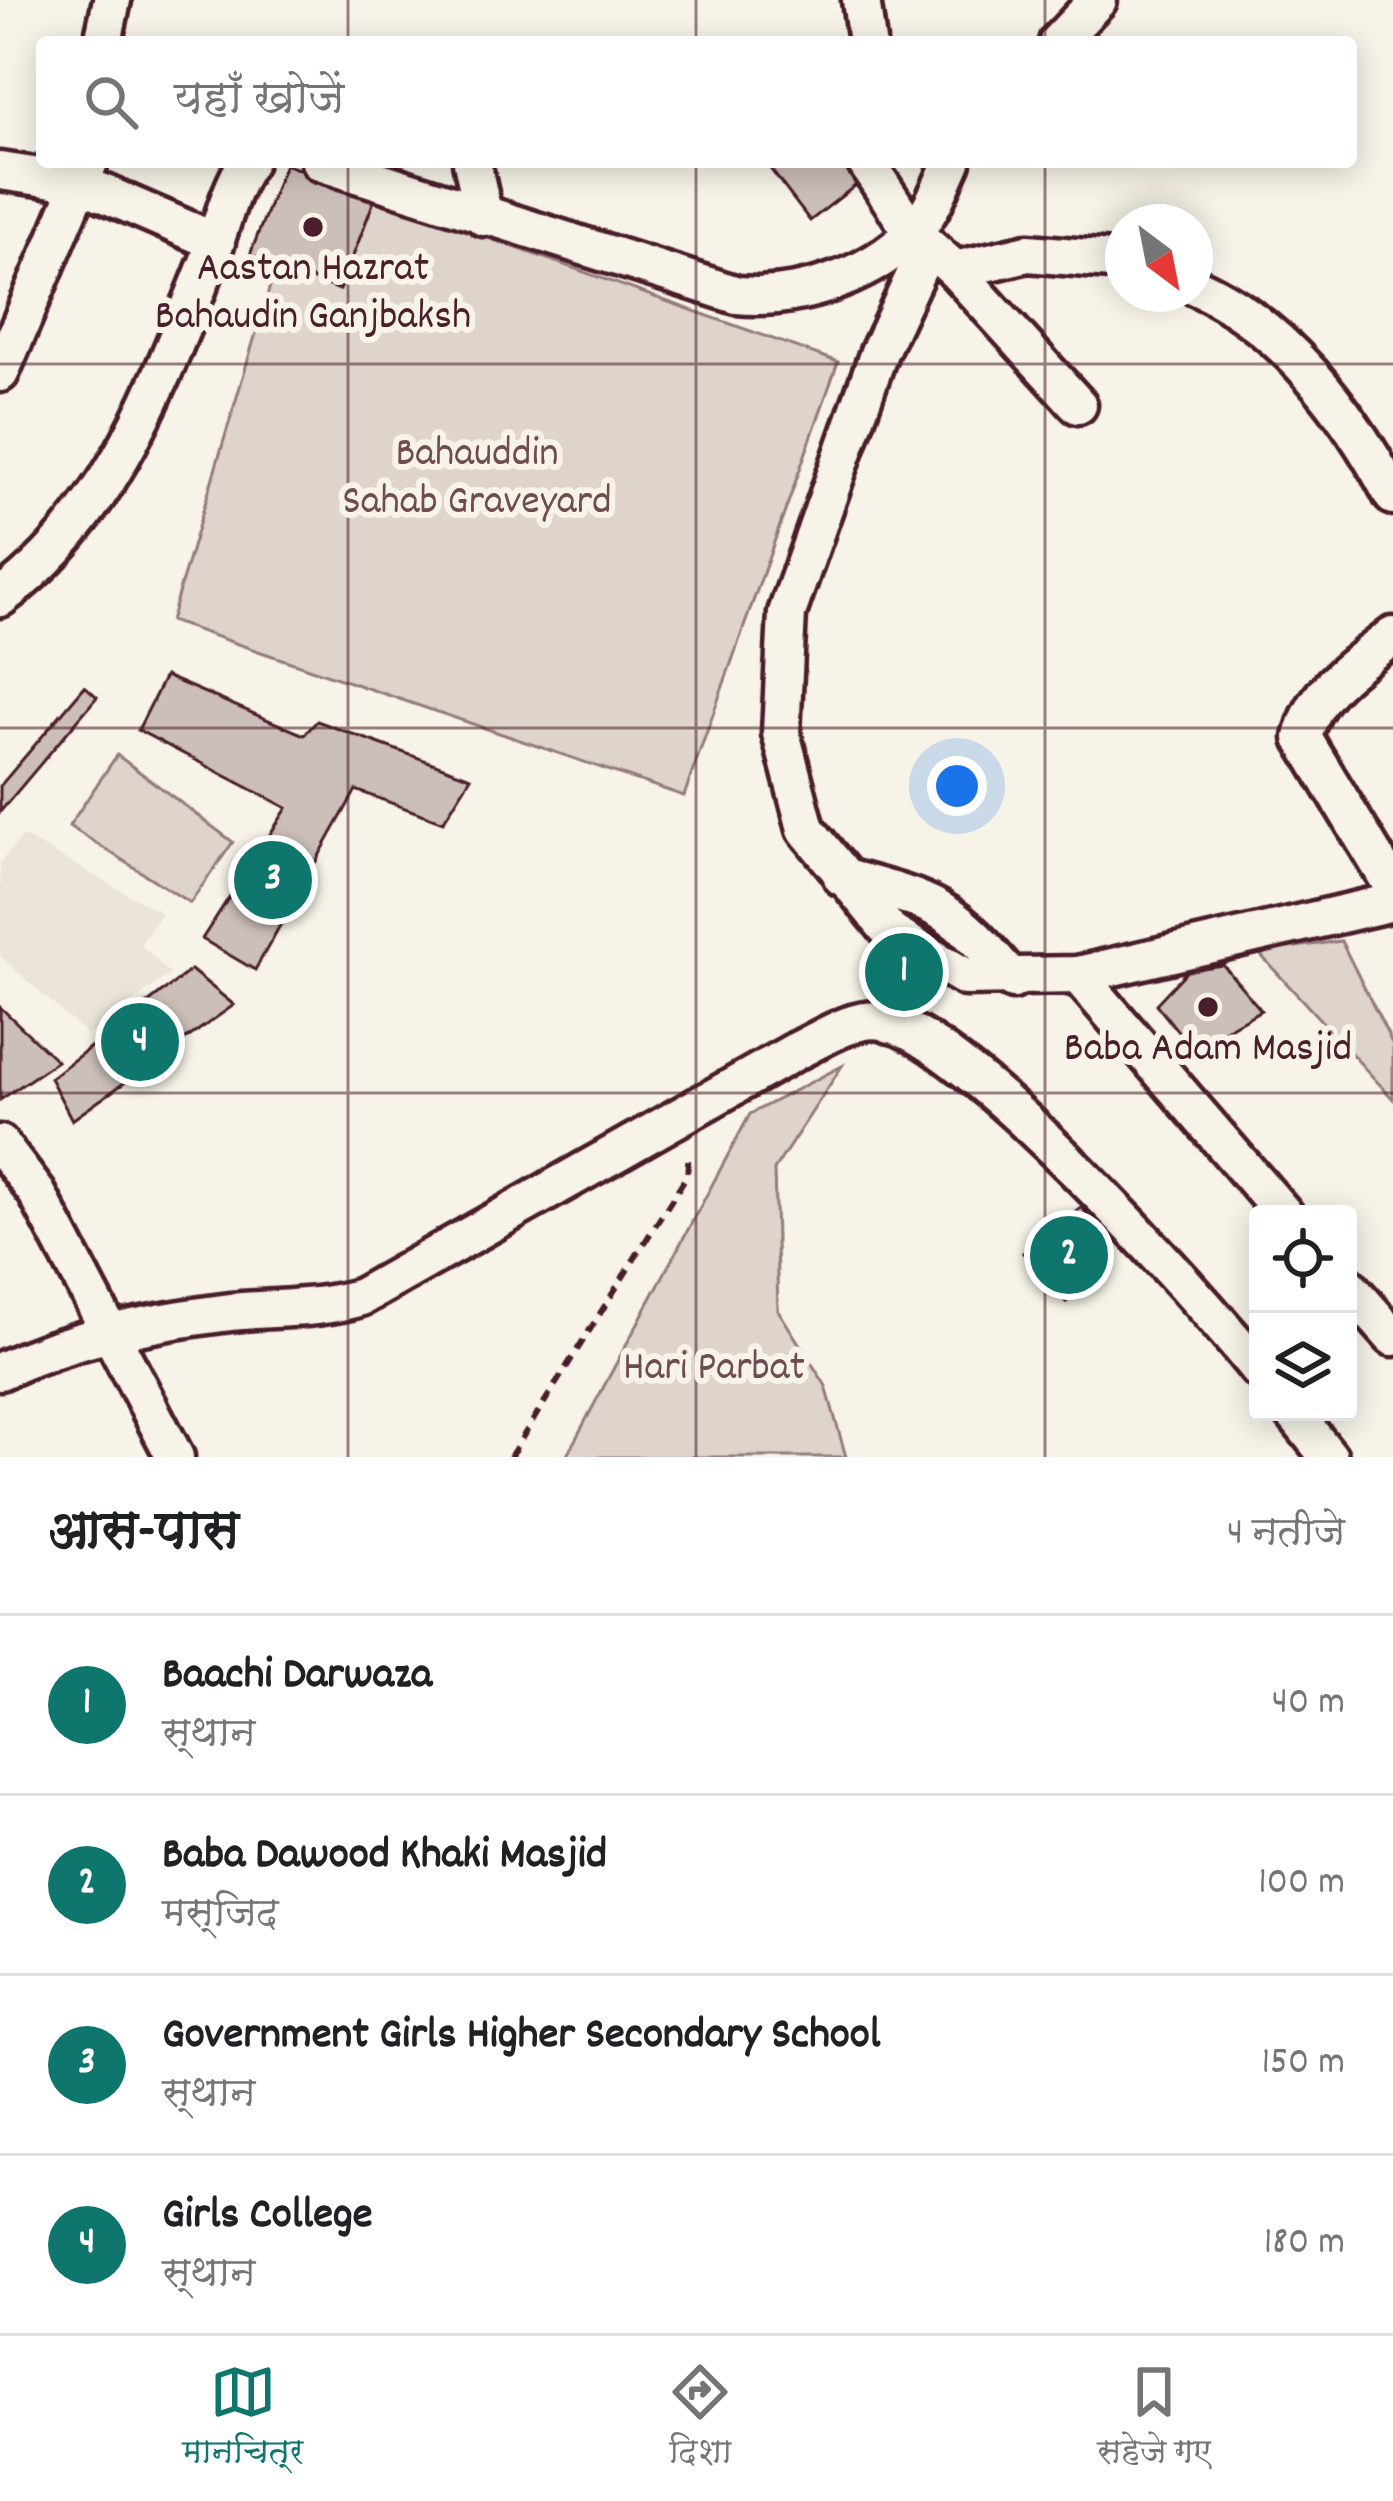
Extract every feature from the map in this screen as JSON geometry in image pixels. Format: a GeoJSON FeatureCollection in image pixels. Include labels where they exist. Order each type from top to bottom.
{"type":"FeatureCollection","features":[{"type":"Feature","properties":{"kind":"street"},"geometry":{"type":"LineString","coordinates":[[104,36],[112,0]]}},
{"type":"Feature","properties":{"kind":"street"},"geometry":{"type":"LineString","coordinates":[[861,0],[866,36]]}},
{"type":"Feature","properties":{"kind":"street"},"geometry":{"type":"LineString","coordinates":[[1064,36],[1098,0]]}},
{"type":"Feature","properties":{"kind":"street"},"geometry":{"type":"LineString","coordinates":[[0,598],[86,517],[122,462],[246,168]]}},
{"type":"Feature","properties":{"kind":"street"},"geometry":{"type":"LineString","coordinates":[[338,168],[736,296],[765,298],[823,287],[932,250],[1105,259]]}},
{"type":"Feature","properties":{"kind":"street"},"geometry":{"type":"LineString","coordinates":[[473,168],[484,217]]}},
{"type":"Feature","properties":{"kind":"street"},"geometry":{"type":"LineString","coordinates":[[870,168],[932,250],[1078,405]]}},
{"type":"Feature","properties":{"kind":"street"},"geometry":{"type":"LineString","coordinates":[[890,1024],[908,964],[891,932],[806,830],[790,782],[781,733],[787,613],[871,374],[932,250],[951,168]]}},
{"type":"Feature","properties":{"kind":"street"},"geometry":{"type":"LineString","coordinates":[[0,171],[84,172],[216,242]]}},
{"type":"Feature","properties":{"kind":"street"},"geometry":{"type":"LineString","coordinates":[[0,373],[84,172]]}},
{"type":"Feature","properties":{"kind":"street"},"geometry":{"type":"LineString","coordinates":[[1213,298],[1291,352],[1383,456],[1393,496]]}},
{"type":"Feature","properties":{"kind":"street"},"geometry":{"type":"LineString","coordinates":[[1393,636],[1322,694],[1309,712],[1303,738],[1393,887]]}},
{"type":"Feature","properties":{"kind":"street"},"geometry":{"type":"LineString","coordinates":[[842,877],[927,899],[970,929],[1012,980]]}},
{"type":"Feature","properties":{"kind":"street"},"geometry":{"type":"LineString","coordinates":[[908,964],[964,977],[1012,980],[1078,975],[1393,902]]}},
{"type":"Feature","properties":{"kind":"street"},"geometry":{"type":"LineString","coordinates":[[1078,975],[1276,1205]]}},
{"type":"Feature","properties":{"kind":"street"},"geometry":{"type":"LineString","coordinates":[[0,1371],[59,1346],[111,1332],[226,1313],[310,1309],[361,1297],[846,1027],[881,1020],[951,1056],[1117,1210],[1249,1359]]}},
{"type":"Feature","properties":{"kind":"street"},"geometry":{"type":"LineString","coordinates":[[0,1144],[37,1193],[175,1457]]}},
{"type":"Feature","properties":{"kind":"street"},"geometry":{"type":"LineString","coordinates":[[1357,1296],[1393,1337]]}},
{"type":"Feature","properties":{"kind":"street"},"geometry":{"type":"LineString","coordinates":[[1300,1421],[1329,1457]]}},
{"type":"Feature","properties":{"kind":"path"},"geometry":{"type":"LineString","coordinates":[[510,1457],[687,1175],[692,1112]]}},
{"type":"Feature","properties":{"kind":"shaded area"},"geometry":{"type":"Polygon","coordinates":[[[23,836],[162,913],[140,944],[170,974],[87,1035],[0,956],[0,862],[23,836]]]}},
{"type":"Feature","properties":{"kind":"green space","name":"Bahauddin Sahab Graveyard"},"geometry":{"type":"Polygon","coordinates":[[[375,198],[838,362],[684,796],[170,621],[276,266],[340,290],[375,198]]]}},
{"type":"Feature","properties":{"kind":"green space"},"geometry":{"type":"Polygon","coordinates":[[[117,755],[233,842],[190,903],[69,826],[117,755]]]}},
{"type":"Feature","properties":{"kind":"green space"},"geometry":{"type":"Polygon","coordinates":[[[1341,941],[1393,1045],[1393,1099],[1258,952],[1341,941]]]}},
{"type":"Feature","properties":{"kind":"green space","name":"Hari Parbat"},"geometry":{"type":"Polygon","coordinates":[[[842,1066],[774,1170],[778,1310],[826,1386],[846,1457],[566,1457],[750,1114],[842,1066]]]}},
{"type":"Feature","properties":{"kind":"building","name":"Aastan Hazrat Bahaudin Ganjbaksh"},"geometry":{"type":"Polygon","coordinates":[[[283,168],[296,168],[375,198],[340,290],[250,255],[283,168]]]}},
{"type":"Feature","properties":{"kind":"building"},"geometry":{"type":"Polygon","coordinates":[[[770,168],[864,168],[869,175],[810,221],[770,168]]]}},
{"type":"Feature","properties":{"kind":"building"},"geometry":{"type":"Polygon","coordinates":[[[165,676],[304,735],[317,721],[471,777],[443,822],[356,790],[255,970],[202,939],[287,808],[138,730],[165,676]]]}},
{"type":"Feature","properties":{"kind":"building"},"geometry":{"type":"Polygon","coordinates":[[[85,686],[97,697],[0,812],[0,786],[85,686]]]}},
{"type":"Feature","properties":{"kind":"building","name":"Baba Adam Masjid"},"geometry":{"type":"Polygon","coordinates":[[[1223,965],[1261,1010],[1192,1049],[1156,1004],[1188,970],[1223,965]]]}},
{"type":"Feature","properties":{"kind":"building"},"geometry":{"type":"Polygon","coordinates":[[[191,970],[234,1005],[72,1120],[50,1078],[191,970]]]}},
{"type":"Feature","properties":{"kind":"building"},"geometry":{"type":"Polygon","coordinates":[[[0,1007],[57,1061],[0,1100],[0,1007]]]}},
{"type":"Feature","properties":{"kind":"building"},"geometry":{"type":"Polygon","coordinates":[[[1082,1207],[1115,1257],[1066,1302],[1023,1253],[1082,1207]]]}},
{"type":"Feature","properties":{"kind":"place","name":"Aastan Hazrat Bahaudin Ganjbaksh"},"geometry":{"type":"Point","coordinates":[313,227]}},
{"type":"Feature","properties":{"kind":"place","name":"Government Girls Higher Secondary School"},"geometry":{"type":"Point","coordinates":[273,880]}},
{"type":"Feature","properties":{"kind":"place","name":"Baachi Darwaza"},"geometry":{"type":"Point","coordinates":[904,972]}},
{"type":"Feature","properties":{"kind":"place","name":"Baba Adam Masjid"},"geometry":{"type":"Point","coordinates":[1208,1007]}},
{"type":"Feature","properties":{"kind":"place","name":"Girls College"},"geometry":{"type":"Point","coordinates":[140,1042]}},
{"type":"Feature","properties":{"kind":"place","name":"Baba Dawood Khaki Masjid"},"geometry":{"type":"Point","coordinates":[1069,1255]}}]}
